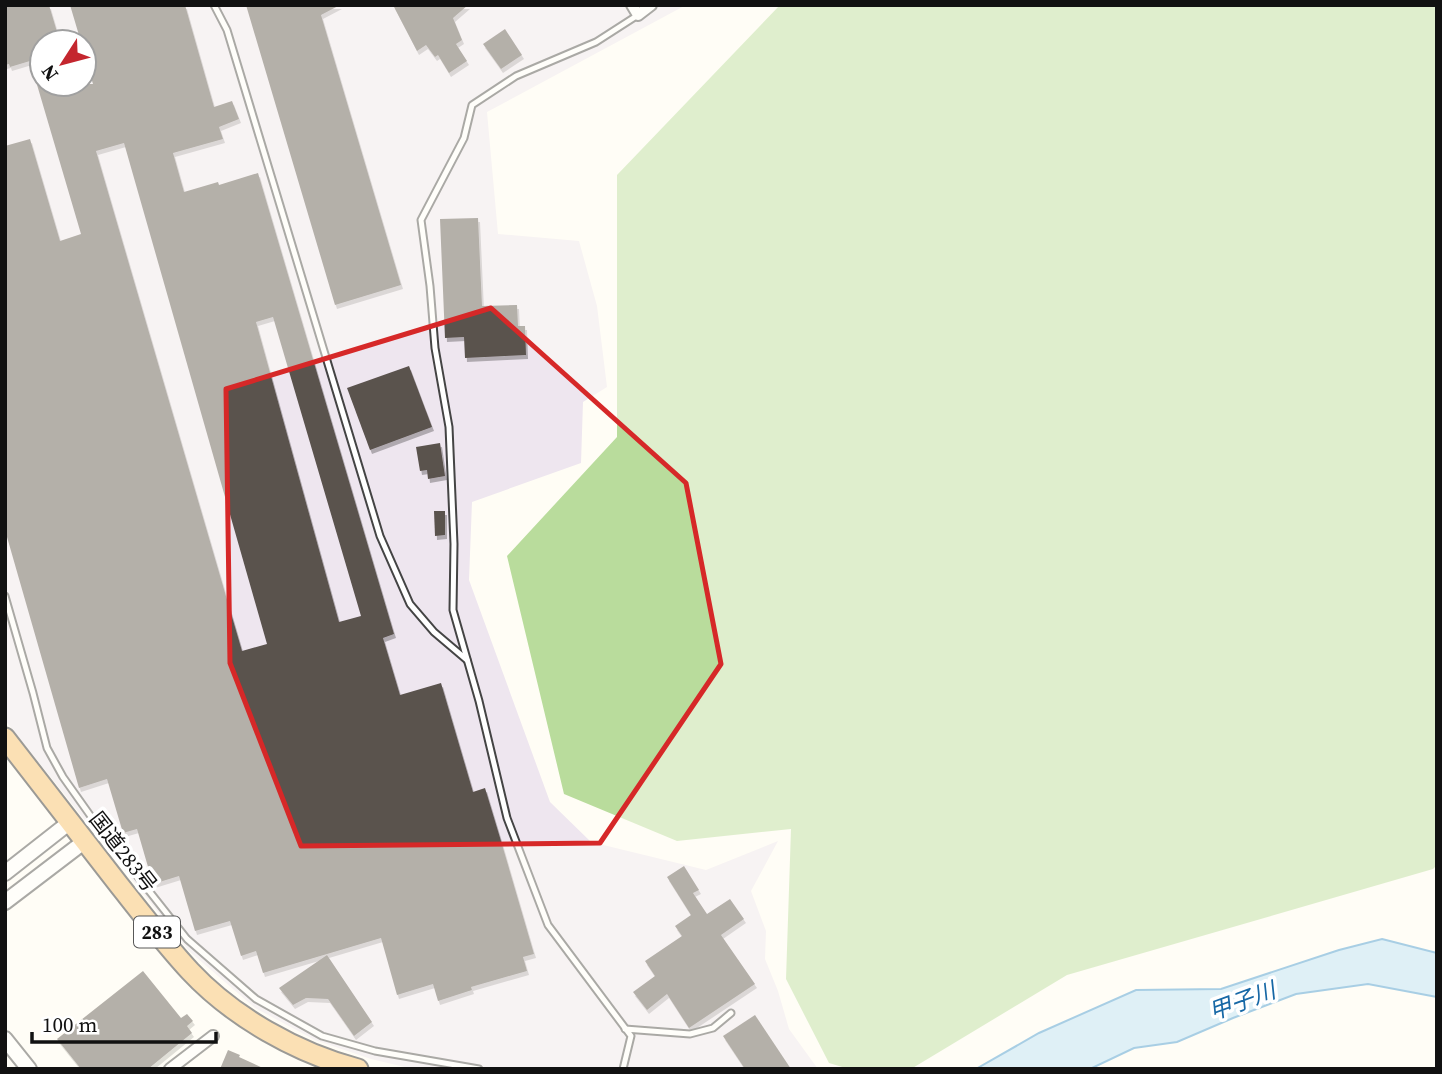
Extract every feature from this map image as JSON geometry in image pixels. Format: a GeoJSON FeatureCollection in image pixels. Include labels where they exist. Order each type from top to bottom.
{"type":"FeatureCollection","features":[{"type":"Feature","properties":{"kind":"highway","name":"国道283号"},"geometry":{"type":"LineString","coordinates":[[5,738],[160,956],[190,988],[210,1006],[262,1041],[287,1056],[319,1069]]}},
{"type":"Feature","properties":{"kind":"highway","name":"国道283号"},"geometry":{"type":"LineString","coordinates":[[5,758],[66,826]]}},
{"type":"Feature","properties":{"kind":"highway","name":"国道283号"},"geometry":{"type":"LineString","coordinates":[[80,845],[192,973],[234,1009],[287,1042],[318,1057],[358,1069]]}},
{"type":"Feature","properties":{"kind":"street"},"geometry":{"type":"LineString","coordinates":[[635,10],[651,5]]}},
{"type":"Feature","properties":{"kind":"street"},"geometry":{"type":"LineString","coordinates":[[5,873],[66,826]]}},
{"type":"Feature","properties":{"kind":"street"},"geometry":{"type":"LineString","coordinates":[[5,902],[80,845]]}},
{"type":"Feature","properties":{"kind":"street"},"geometry":{"type":"LineString","coordinates":[[170,1069],[213,1036]]}},
{"type":"Feature","properties":{"kind":"street"},"geometry":{"type":"LineString","coordinates":[[5,1038],[29,1069]]}},
{"type":"Feature","properties":{"kind":"lane"},"geometry":{"type":"LineString","coordinates":[[215,5],[227,30],[380,536],[410,604],[434,632],[467,661]]}},
{"type":"Feature","properties":{"kind":"lane"},"geometry":{"type":"LineString","coordinates":[[623,1069],[631,1037],[548,925],[507,818],[479,701],[453,610],[454,544],[449,427],[435,348],[421,220],[464,138],[472,105],[516,76],[596,42],[635,10]]}},
{"type":"Feature","properties":{"kind":"lane"},"geometry":{"type":"LineString","coordinates":[[5,596],[47,748],[63,777],[97,825],[187,939],[256,999],[322,1036],[375,1051],[479,1069]]}},
{"type":"Feature","properties":{"kind":"lane"},"geometry":{"type":"LineString","coordinates":[[625,1029],[690,1034],[713,1028],[731,1013]]}},
{"type":"Feature","properties":{"kind":"highlighted area"},"geometry":{"type":"Polygon","coordinates":[[[491,308],[686,483],[721,664],[600,843],[301,846],[230,663],[226,389],[491,308]]]}},
{"type":"Feature","properties":{"kind":"shaded area"},"geometry":{"type":"Polygon","coordinates":[[[5,5],[686,5],[487,112],[498,234],[579,241],[597,306],[607,387],[583,402],[581,463],[472,502],[469,580],[550,802],[591,842],[706,870],[778,841],[751,891],[766,931],[765,959],[789,1029],[818,1069],[413,1069],[371,1059],[315,1040],[255,1008],[189,951],[5,720],[5,5]]]}},
{"type":"Feature","properties":{"kind":"green space"},"geometry":{"type":"Polygon","coordinates":[[[780,5],[1437,5],[1437,865],[1433,869],[1067,975],[911,1069],[849,1069],[829,1063],[786,979],[791,829],[677,841],[564,794],[507,556],[617,437],[617,175],[780,5]]]}},
{"type":"Feature","properties":{"kind":"water","name":"甲子川"},"geometry":{"type":"Polygon","coordinates":[[[1382,939],[1437,953],[1437,997],[1368,984],[1296,994],[1177,1042],[1134,1048],[1090,1069],[976,1069],[1039,1033],[1136,990],[1221,989],[1339,950],[1382,939]]]}},
{"type":"Feature","properties":{"kind":"building"},"geometry":{"type":"Polygon","coordinates":[[[5,5],[49,5],[56,28],[28,28],[28,62],[10,67],[9,64],[5,65],[5,5]]]}},
{"type":"Feature","properties":{"kind":"building"},"geometry":{"type":"Polygon","coordinates":[[[70,5],[185,5],[214,107],[232,101],[239,119],[219,127],[223,139],[173,153],[184,192],[258,173],[394,634],[383,638],[400,695],[441,683],[473,792],[485,788],[501,841],[534,954],[523,957],[527,971],[471,987],[472,990],[438,1001],[433,984],[397,995],[381,938],[263,973],[256,951],[241,956],[230,921],[195,931],[179,876],[153,884],[137,829],[123,833],[107,779],[79,788],[5,530],[5,146],[30,139],[60,241],[81,234],[41,98],[98,98],[98,28],[77,28],[70,5]],[[124,143],[96,151],[242,651],[267,644],[124,143]],[[273,317],[256,322],[339,622],[361,616],[273,317]]]}},
{"type":"Feature","properties":{"kind":"building"},"geometry":{"type":"Polygon","coordinates":[[[246,5],[340,5],[321,15],[401,285],[335,305],[246,5]]]}},
{"type":"Feature","properties":{"kind":"building"},"geometry":{"type":"Polygon","coordinates":[[[393,5],[468,5],[453,18],[462,40],[456,44],[467,61],[449,73],[438,55],[435,57],[426,45],[417,51],[393,5]]]}},
{"type":"Feature","properties":{"kind":"building"},"geometry":{"type":"Polygon","coordinates":[[[505,29],[522,55],[501,69],[483,44],[505,29]]]}},
{"type":"Feature","properties":{"kind":"building"},"geometry":{"type":"Polygon","coordinates":[[[478,218],[482,306],[517,305],[518,326],[525,326],[526,355],[465,358],[464,337],[445,338],[440,219],[478,218]]]}},
{"type":"Feature","properties":{"kind":"building"},"geometry":{"type":"Polygon","coordinates":[[[409,366],[432,427],[370,450],[347,388],[409,366]]]}},
{"type":"Feature","properties":{"kind":"building"},"geometry":{"type":"Polygon","coordinates":[[[440,443],[445,476],[428,479],[427,470],[420,471],[416,447],[440,443]]]}},
{"type":"Feature","properties":{"kind":"building"},"geometry":{"type":"Polygon","coordinates":[[[434,511],[445,511],[445,535],[435,536],[434,511]]]}},
{"type":"Feature","properties":{"kind":"building"},"geometry":{"type":"Polygon","coordinates":[[[684,866],[699,890],[693,893],[707,914],[730,899],[744,919],[721,935],[755,984],[689,1028],[667,994],[647,1010],[633,992],[655,976],[645,961],[682,936],[675,926],[691,915],[667,877],[684,866]]]}},
{"type":"Feature","properties":{"kind":"building"},"geometry":{"type":"Polygon","coordinates":[[[327,955],[372,1022],[354,1036],[328,999],[306,998],[293,1005],[279,988],[327,955]]]}},
{"type":"Feature","properties":{"kind":"building"},"geometry":{"type":"Polygon","coordinates":[[[143,971],[181,1018],[187,1014],[193,1021],[187,1026],[192,1033],[148,1069],[81,1069],[57,1039],[143,971]]]}},
{"type":"Feature","properties":{"kind":"building"},"geometry":{"type":"Polygon","coordinates":[[[755,1015],[791,1069],[745,1069],[723,1036],[755,1015]]]}},
{"type":"Feature","properties":{"kind":"building"},"geometry":{"type":"Polygon","coordinates":[[[228,1050],[240,1055],[239,1057],[265,1069],[220,1069],[228,1050]]]}}]}
